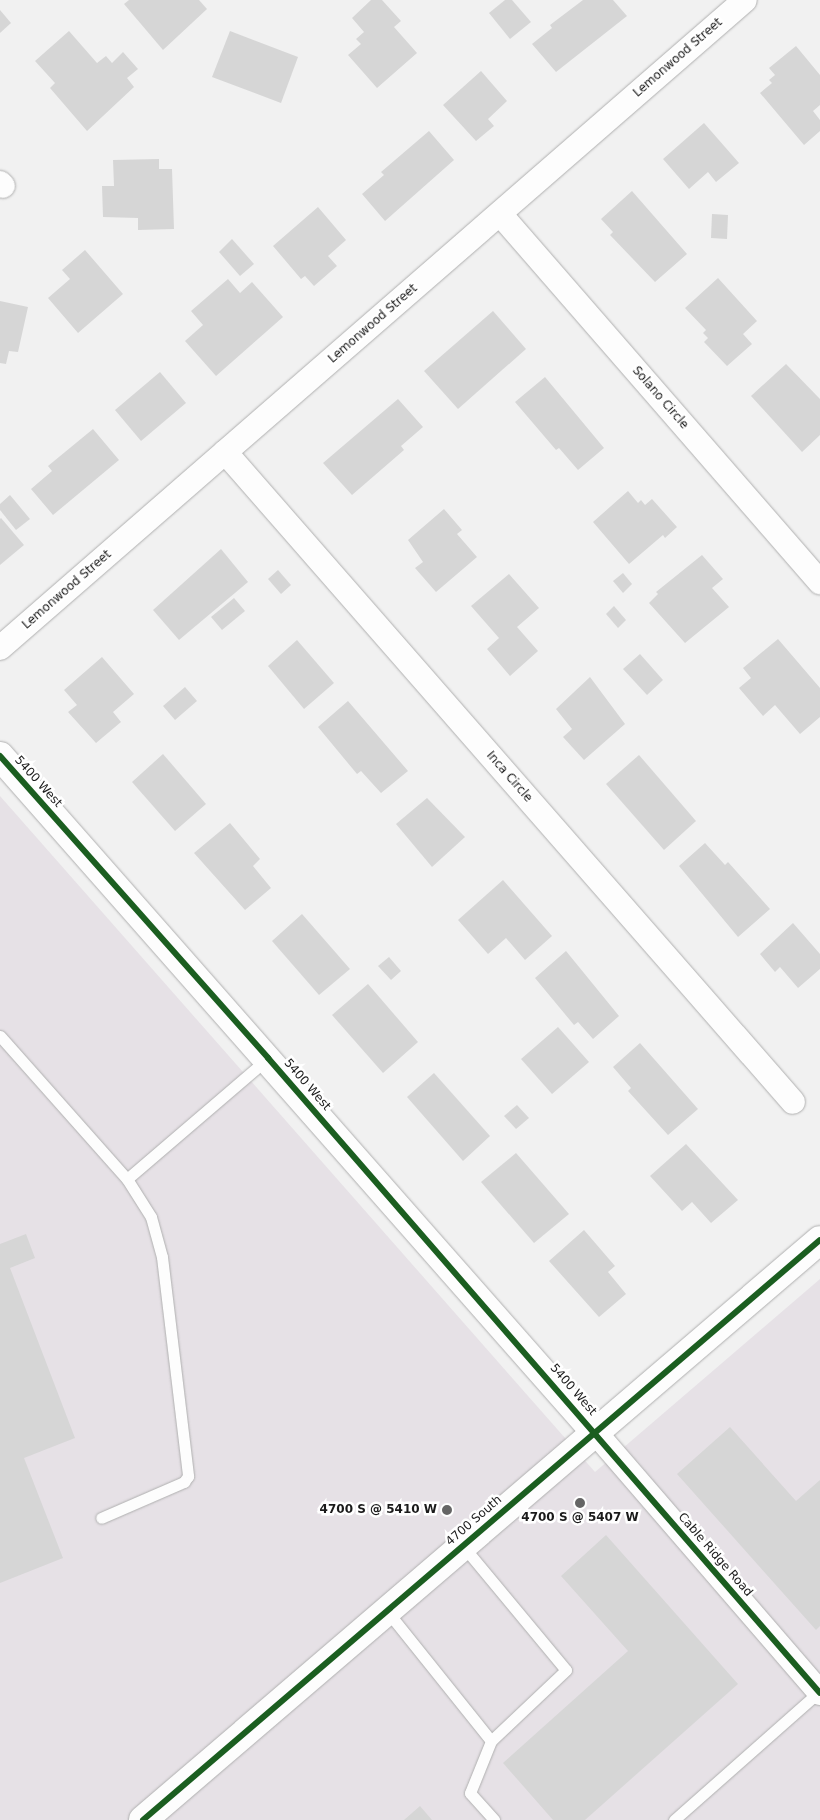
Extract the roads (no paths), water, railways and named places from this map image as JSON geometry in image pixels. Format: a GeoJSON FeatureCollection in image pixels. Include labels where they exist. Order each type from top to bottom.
{"type":"FeatureCollection","features":[{"type":"Feature","properties":{"kind":"street","name":"Lemonwood Street"},"geometry":{"type":"LineString","coordinates":[[0,648],[745,0]]}},
{"type":"Feature","properties":{"kind":"street","name":"Solano Circle"},"geometry":{"type":"LineString","coordinates":[[500,214],[820,582]]}},
{"type":"Feature","properties":{"kind":"street","name":"Inca Circle"},"geometry":{"type":"LineString","coordinates":[[225,452],[793,1102]]}},
{"type":"Feature","properties":{"kind":"street","name":"5400 West"},"geometry":{"type":"LineString","coordinates":[[0,756],[268,1058],[594,1431]]}},
{"type":"Feature","properties":{"kind":"street","name":"4700 South"},"geometry":{"type":"LineString","coordinates":[[143,1820],[463,1546],[594,1431],[818,1246]]}},
{"type":"Feature","properties":{"kind":"street","name":"Cable Ridge Road"},"geometry":{"type":"LineString","coordinates":[[594,1431],[820,1692]]}},
{"type":"Feature","properties":{"kind":"lane"},"geometry":{"type":"LineString","coordinates":[[0,1036],[127,1179],[151,1217],[162,1257],[189,1469],[184,1482],[101,1518]]}},
{"type":"Feature","properties":{"kind":"lane"},"geometry":{"type":"LineString","coordinates":[[127,1179],[268,1058]]}},
{"type":"Feature","properties":{"kind":"lane"},"geometry":{"type":"LineString","coordinates":[[463,1546],[566,1670],[491,1742],[470,1793],[494,1820]]}},
{"type":"Feature","properties":{"kind":"lane"},"geometry":{"type":"LineString","coordinates":[[387,1611],[491,1742]]}},
{"type":"Feature","properties":{"kind":"lane"},"geometry":{"type":"LineString","coordinates":[[674,1820],[820,1692]]}},
{"type":"Feature","properties":{"kind":"place","name":"4700 S @ 5407 W"},"geometry":{"type":"Point","coordinates":[580,1503]}},
{"type":"Feature","properties":{"kind":"place","name":"4700 S @ 5410 W"},"geometry":{"type":"Point","coordinates":[447,1510]}}]}
